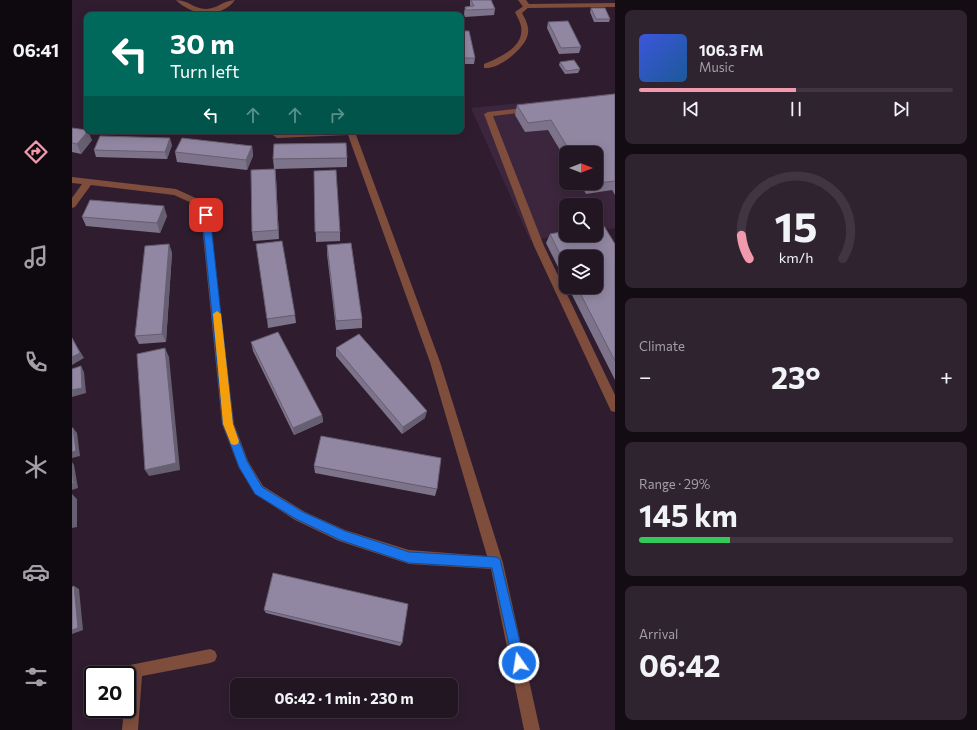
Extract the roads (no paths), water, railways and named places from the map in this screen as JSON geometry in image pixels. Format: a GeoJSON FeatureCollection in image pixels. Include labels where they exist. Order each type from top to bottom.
{"type":"FeatureCollection","features":[{"type":"Feature","properties":{"kind":"street"},"geometry":{"type":"LineString","coordinates":[[180,0],[191,8],[205,11],[221,9],[231,0]]}},
{"type":"Feature","properties":{"kind":"street"},"geometry":{"type":"LineString","coordinates":[[524,3],[615,5]]}},
{"type":"Feature","properties":{"kind":"lane"},"geometry":{"type":"LineString","coordinates":[[487,66],[511,53],[522,41],[525,28],[518,12],[524,3]]}},
{"type":"Feature","properties":{"kind":"lane"},"geometry":{"type":"LineString","coordinates":[[540,108],[488,114],[539,246],[615,407]]}},
{"type":"Feature","properties":{"kind":"lane"},"geometry":{"type":"LineString","coordinates":[[277,135],[302,134]]}},
{"type":"Feature","properties":{"kind":"lane"},"geometry":{"type":"LineString","coordinates":[[352,134],[435,362],[496,562],[532,730]]}},
{"type":"Feature","properties":{"kind":"lane"},"geometry":{"type":"LineString","coordinates":[[72,180],[176,192],[196,202],[206,215],[228,424],[243,464],[259,490],[300,516],[344,536],[409,557],[496,562]]}},
{"type":"Feature","properties":{"kind":"lane"},"geometry":{"type":"LineString","coordinates":[[72,206],[88,183]]}},
{"type":"Feature","properties":{"kind":"lane"},"geometry":{"type":"LineString","coordinates":[[130,730],[135,670],[210,656]]}}]}
